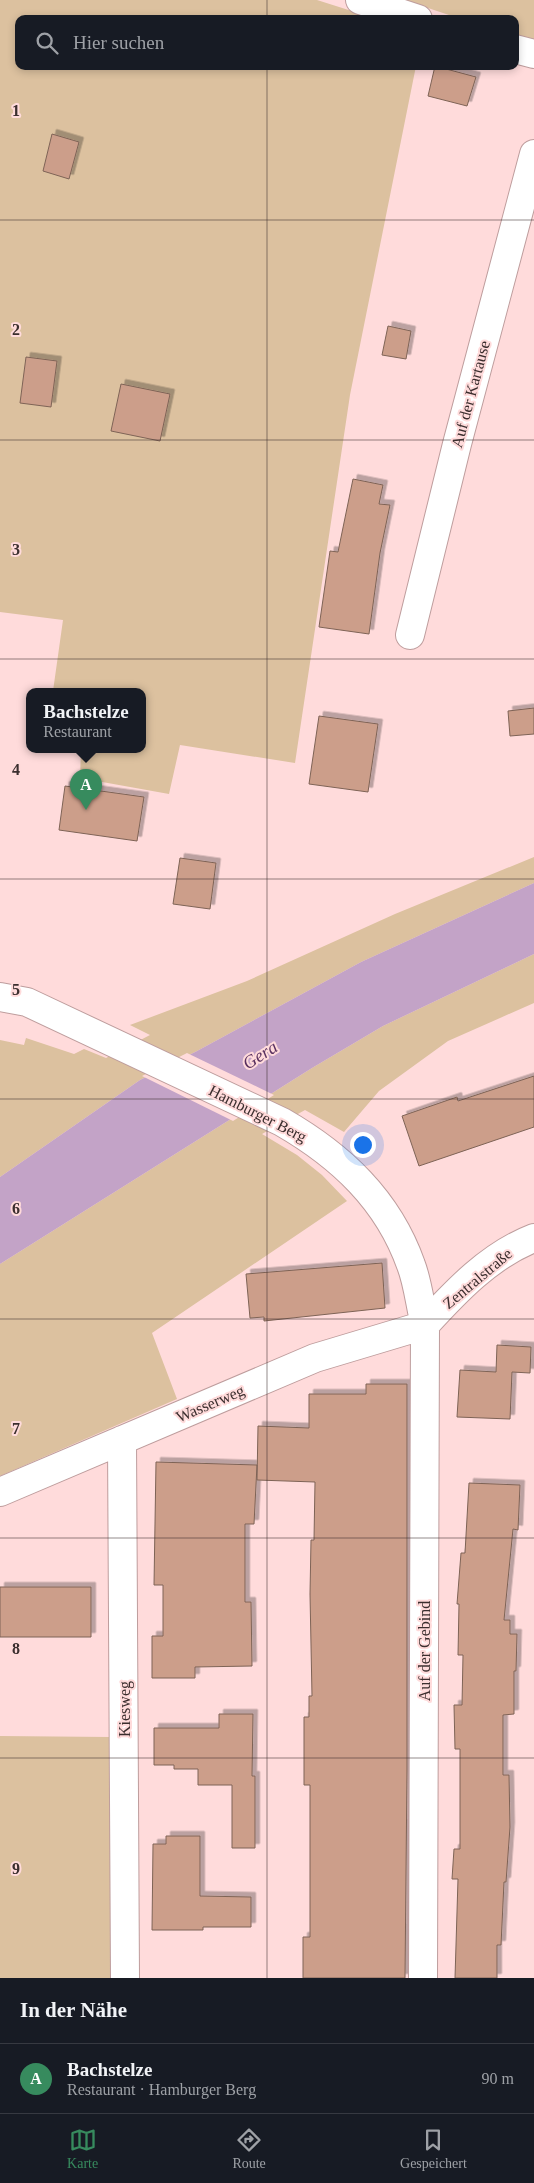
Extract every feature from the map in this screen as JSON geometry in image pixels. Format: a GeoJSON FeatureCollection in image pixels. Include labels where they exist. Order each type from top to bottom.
{"type":"FeatureCollection","features":[{"type":"Feature","properties":{"kind":"street"},"geometry":{"type":"LineString","coordinates":[[360,0],[406,15]]}},
{"type":"Feature","properties":{"kind":"street"},"geometry":{"type":"LineString","coordinates":[[519,49],[534,54]]}},
{"type":"Feature","properties":{"kind":"street","name":"Auf der Kartause"},"geometry":{"type":"LineString","coordinates":[[410,635],[457,444],[534,154]]}},
{"type":"Feature","properties":{"kind":"street","name":"Hamburger Berg"},"geometry":{"type":"LineString","coordinates":[[0,997],[27,1002],[126,1048],[282,1122],[323,1149],[366,1186],[390,1221],[411,1265],[425,1325]]}},
{"type":"Feature","properties":{"kind":"street","name":"Zentralstraße"},"geometry":{"type":"LineString","coordinates":[[425,1325],[446,1301],[484,1268],[517,1245],[534,1238]]}},
{"type":"Feature","properties":{"kind":"street","name":"Wasserweg"},"geometry":{"type":"LineString","coordinates":[[0,1492],[315,1358],[425,1325]]}},
{"type":"Feature","properties":{"kind":"street","name":"Auf der Gebind"},"geometry":{"type":"LineString","coordinates":[[422,1978],[425,1325]]}},
{"type":"Feature","properties":{"kind":"street","name":"Kiesweg"},"geometry":{"type":"LineString","coordinates":[[122,1440],[126,1978]]}},
{"type":"Feature","properties":{"kind":"shaded area"},"geometry":{"type":"Polygon","coordinates":[[[0,0],[317,0],[364,15],[15,15],[15,70],[415,70],[350,395],[295,763],[180,745],[169,794],[80,778],[81,753],[146,753],[146,688],[53,688],[63,620],[0,612],[0,0]]]}},
{"type":"Feature","properties":{"kind":"shaded area"},"geometry":{"type":"Polygon","coordinates":[[[404,0],[534,0],[534,43],[519,38],[519,15],[449,15],[404,0]]]}},
{"type":"Feature","properties":{"kind":"shaded area"},"geometry":{"type":"Polygon","coordinates":[[[534,857],[534,883],[361,962],[140,1080],[0,1177],[0,1040],[24,1045],[26,1038],[74,1054],[84,1049],[106,1058],[150,1035],[130,1025],[247,981],[395,914],[534,857]]]}},
{"type":"Feature","properties":{"kind":"shaded area"},"geometry":{"type":"Polygon","coordinates":[[[534,954],[534,1003],[448,1041],[379,1091],[344,1132],[305,1110],[262,1134],[297,1155],[322,1175],[347,1201],[152,1333],[177,1399],[0,1476],[0,1264],[312,1068],[383,1026],[534,954]]]}},
{"type":"Feature","properties":{"kind":"shaded area"},"geometry":{"type":"Polygon","coordinates":[[[0,1736],[110,1737],[111,1978],[0,1978],[0,1736]]]}},
{"type":"Feature","properties":{"kind":"water","name":"Gera"},"geometry":{"type":"Polygon","coordinates":[[[534,883],[534,954],[383,1026],[312,1068],[0,1264],[0,1177],[140,1080],[361,962],[534,883]]]}},
{"type":"Feature","properties":{"kind":"pier"},"geometry":{"type":"Polygon","coordinates":[[[187,1053],[274,1095],[233,1121],[142,1076],[187,1053]]]}},
{"type":"Feature","properties":{"kind":"building"},"geometry":{"type":"Polygon","coordinates":[[[434,70],[450,70],[476,77],[467,106],[428,96],[434,70]]]}},
{"type":"Feature","properties":{"kind":"building"},"geometry":{"type":"Polygon","coordinates":[[[52,134],[79,142],[69,179],[43,171],[52,134]]]}},
{"type":"Feature","properties":{"kind":"building"},"geometry":{"type":"Polygon","coordinates":[[[388,326],[411,331],[406,359],[382,355],[388,326]]]}},
{"type":"Feature","properties":{"kind":"building"},"geometry":{"type":"Polygon","coordinates":[[[26,357],[57,361],[51,407],[20,403],[26,357]]]}},
{"type":"Feature","properties":{"kind":"building"},"geometry":{"type":"Polygon","coordinates":[[[121,384],[170,394],[160,441],[111,431],[121,384]]]}},
{"type":"Feature","properties":{"kind":"building"},"geometry":{"type":"Polygon","coordinates":[[[353,479],[383,485],[379,504],[390,505],[380,553],[369,634],[319,627],[330,551],[338,552],[353,479]]]}},
{"type":"Feature","properties":{"kind":"building"},"geometry":{"type":"Polygon","coordinates":[[[534,708],[534,734],[510,736],[508,711],[534,708]]]}},
{"type":"Feature","properties":{"kind":"building"},"geometry":{"type":"Polygon","coordinates":[[[319,716],[378,724],[368,792],[309,784],[319,716]]]}},
{"type":"Feature","properties":{"kind":"building"},"geometry":{"type":"Polygon","coordinates":[[[65,786],[144,797],[137,841],[59,830],[65,786]]]}},
{"type":"Feature","properties":{"kind":"building"},"geometry":{"type":"Polygon","coordinates":[[[180,858],[216,863],[210,909],[173,904],[180,858]]]}},
{"type":"Feature","properties":{"kind":"building"},"geometry":{"type":"Polygon","coordinates":[[[534,1076],[534,1127],[419,1166],[402,1116],[457,1097],[458,1101],[534,1076]]]}},
{"type":"Feature","properties":{"kind":"building"},"geometry":{"type":"Polygon","coordinates":[[[382,1263],[385,1308],[264,1321],[264,1317],[250,1318],[246,1274],[382,1263]]]}},
{"type":"Feature","properties":{"kind":"building"},"geometry":{"type":"Polygon","coordinates":[[[497,1345],[531,1347],[530,1373],[512,1372],[510,1419],[457,1417],[460,1370],[496,1372],[497,1345]]]}},
{"type":"Feature","properties":{"kind":"building"},"geometry":{"type":"Polygon","coordinates":[[[366,1384],[407,1384],[405,1978],[303,1978],[303,1937],[310,1937],[310,1785],[304,1785],[304,1717],[309,1717],[309,1696],[312,1696],[310,1594],[311,1540],[314,1540],[315,1482],[257,1480],[258,1426],[309,1428],[309,1394],[366,1394],[366,1384]]]}},
{"type":"Feature","properties":{"kind":"building"},"geometry":{"type":"Polygon","coordinates":[[[156,1462],[257,1465],[254,1524],[245,1524],[245,1602],[251,1602],[252,1666],[195,1667],[195,1678],[152,1678],[152,1636],[163,1636],[163,1585],[154,1585],[156,1462]]]}},
{"type":"Feature","properties":{"kind":"building"},"geometry":{"type":"Polygon","coordinates":[[[469,1483],[520,1485],[518,1530],[513,1529],[504,1620],[510,1620],[510,1634],[517,1634],[516,1671],[514,1671],[514,1714],[503,1715],[503,1775],[509,1775],[510,1827],[506,1882],[504,1882],[501,1945],[497,1945],[497,1978],[455,1978],[458,1879],[452,1879],[454,1849],[460,1849],[460,1749],[455,1749],[454,1705],[462,1705],[463,1655],[458,1655],[459,1604],[457,1604],[461,1553],[465,1553],[469,1483]]]}},
{"type":"Feature","properties":{"kind":"building"},"geometry":{"type":"Polygon","coordinates":[[[0,1587],[91,1587],[91,1637],[0,1637],[0,1587]]]}},
{"type":"Feature","properties":{"kind":"building"},"geometry":{"type":"Polygon","coordinates":[[[219,1714],[253,1714],[252,1776],[255,1776],[255,1848],[232,1848],[232,1785],[198,1785],[198,1769],[174,1769],[174,1765],[154,1765],[154,1728],[219,1728],[219,1714]]]}},
{"type":"Feature","properties":{"kind":"building"},"geometry":{"type":"Polygon","coordinates":[[[166,1836],[200,1836],[200,1896],[251,1897],[251,1927],[203,1927],[203,1930],[152,1930],[153,1844],[166,1844],[166,1836]]]}},
{"type":"Feature","properties":{"kind":"place","name":"Bachstelze"},"geometry":{"type":"Point","coordinates":[86,810]}}]}
